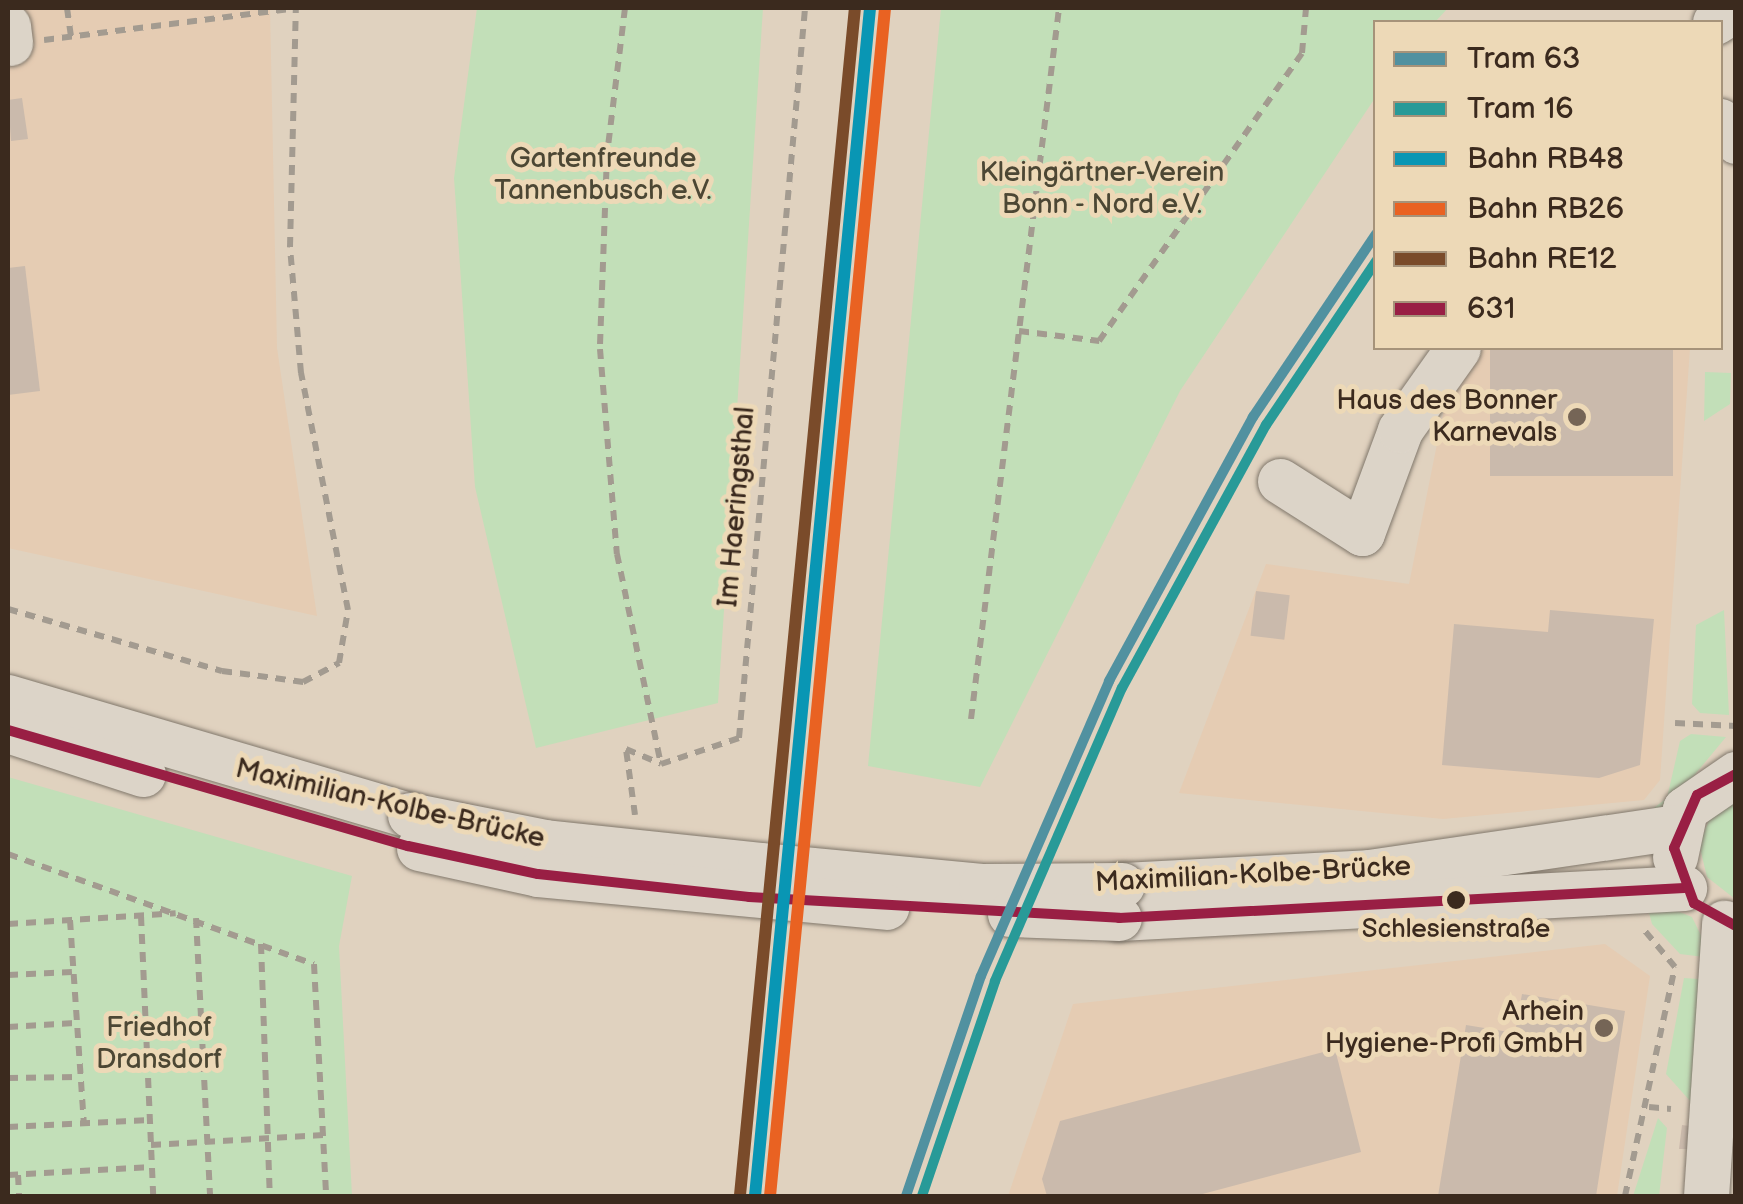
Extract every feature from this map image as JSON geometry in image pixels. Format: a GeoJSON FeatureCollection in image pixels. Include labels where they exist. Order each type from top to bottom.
{"type":"FeatureCollection","features":[{"type":"Feature","properties":{"kind":"street"},"geometry":{"type":"LineString","coordinates":[[1280,482],[1362,533],[1400,430],[1457,350]]}},
{"type":"Feature","properties":{"kind":"street","name":"Maximilian-Kolbe-Brücke"},"geometry":{"type":"LineString","coordinates":[[8,696],[538,874],[748,897],[1120,901],[1684,888]]}},
{"type":"Feature","properties":{"kind":"street","name":"Maximilian-Kolbe-Brücke"},"geometry":{"type":"LineString","coordinates":[[8,730],[409,830]]}},
{"type":"Feature","properties":{"kind":"street"},"geometry":{"type":"LineString","coordinates":[[1706,1196],[1730,924],[1684,888],[1677,826],[1697,794],[1733,764]]}},
{"type":"Feature","properties":{"kind":"street","name":"Maximilian-Kolbe-Brücke"},"geometry":{"type":"LineString","coordinates":[[1120,901],[1369,872],[1677,826]]}},
{"type":"Feature","properties":{"kind":"path"},"geometry":{"type":"LineString","coordinates":[[67,8],[71,37]]}},
{"type":"Feature","properties":{"kind":"path"},"geometry":{"type":"LineString","coordinates":[[8,609],[222,671],[302,682],[339,663],[348,610],[300,373],[290,248],[296,8],[71,37],[9,35]]}},
{"type":"Feature","properties":{"kind":"path"},"geometry":{"type":"LineString","coordinates":[[625,8],[607,154],[600,349],[617,554],[661,764]]}},
{"type":"Feature","properties":{"kind":"path","name":"Im Haeringsthal"},"geometry":{"type":"LineString","coordinates":[[636,825],[626,749],[661,764],[739,738],[805,8]]}},
{"type":"Feature","properties":{"kind":"path"},"geometry":{"type":"LineString","coordinates":[[970,719],[1059,8]]}},
{"type":"Feature","properties":{"kind":"path"},"geometry":{"type":"LineString","coordinates":[[1019,331],[1099,341],[1302,53],[1306,8]]}},
{"type":"Feature","properties":{"kind":"path"},"geometry":{"type":"LineString","coordinates":[[1675,723],[1736,726]]}},
{"type":"Feature","properties":{"kind":"path"},"geometry":{"type":"LineString","coordinates":[[8,854],[196,918],[314,964],[326,1196]]}},
{"type":"Feature","properties":{"kind":"path"},"geometry":{"type":"LineString","coordinates":[[8,924],[182,913]]}},
{"type":"Feature","properties":{"kind":"path"},"geometry":{"type":"LineString","coordinates":[[1625,1196],[1649,1106],[1675,967],[1637,913]]}},
{"type":"Feature","properties":{"kind":"path"},"geometry":{"type":"LineString","coordinates":[[141,916],[153,1196]]}},
{"type":"Feature","properties":{"kind":"path"},"geometry":{"type":"LineString","coordinates":[[196,918],[210,1196]]}},
{"type":"Feature","properties":{"kind":"path"},"geometry":{"type":"LineString","coordinates":[[70,920],[84,1124]]}},
{"type":"Feature","properties":{"kind":"path"},"geometry":{"type":"LineString","coordinates":[[261,944],[270,1196]]}},
{"type":"Feature","properties":{"kind":"path"},"geometry":{"type":"LineString","coordinates":[[8,976],[72,972]]}},
{"type":"Feature","properties":{"kind":"path"},"geometry":{"type":"LineString","coordinates":[[8,1026],[75,1023]]}},
{"type":"Feature","properties":{"kind":"path"},"geometry":{"type":"LineString","coordinates":[[8,1078],[78,1076]]}},
{"type":"Feature","properties":{"kind":"path"},"geometry":{"type":"LineString","coordinates":[[1649,1106],[1671,1109]]}},
{"type":"Feature","properties":{"kind":"path"},"geometry":{"type":"LineString","coordinates":[[8,1127],[150,1120]]}},
{"type":"Feature","properties":{"kind":"path"},"geometry":{"type":"LineString","coordinates":[[151,1146],[324,1135]]}},
{"type":"Feature","properties":{"kind":"path"},"geometry":{"type":"LineString","coordinates":[[8,1176],[152,1167]]}},
{"type":"Feature","properties":{"kind":"path"},"geometry":{"type":"LineString","coordinates":[[18,1175],[19,1196]]}},
{"type":"Feature","properties":{"kind":"shaded area"},"geometry":{"type":"Polygon","coordinates":[[[8,8],[270,8],[277,348],[317,616],[8,548],[8,8]]]}},
{"type":"Feature","properties":{"kind":"shaded area"},"geometry":{"type":"Polygon","coordinates":[[[1474,350],[1690,350],[1660,780],[1644,800],[1443,819],[1179,793],[1266,564],[1409,584],[1449,384],[1474,350]]]}},
{"type":"Feature","properties":{"kind":"shaded area"},"geometry":{"type":"Polygon","coordinates":[[[1605,944],[1650,976],[1617,1196],[1008,1196],[1073,1004],[1605,944]]]}},
{"type":"Feature","properties":{"kind":"green space","name":"Gartenfreunde Tannenbusch e.V."},"geometry":{"type":"Polygon","coordinates":[[[477,8],[763,8],[718,703],[536,748],[475,487],[454,178],[477,8]]]}},
{"type":"Feature","properties":{"kind":"green space","name":"Kleingärtner-Verein Bonn - Nord e.V."},"geometry":{"type":"Polygon","coordinates":[[[941,8],[1448,8],[1437,20],[1373,20],[1373,101],[1180,391],[980,787],[868,766],[941,8]]]}},
{"type":"Feature","properties":{"kind":"green space"},"geometry":{"type":"Polygon","coordinates":[[[1705,372],[1731,373],[1730,404],[1704,421],[1705,372]]]}},
{"type":"Feature","properties":{"kind":"green space"},"geometry":{"type":"Polygon","coordinates":[[[1724,610],[1729,715],[1700,713],[1692,704],[1696,625],[1724,610]]]}},
{"type":"Feature","properties":{"kind":"green space"},"geometry":{"type":"Polygon","coordinates":[[[1691,734],[1726,737],[1668,807],[1651,810],[1667,798],[1680,741],[1691,734]]]}},
{"type":"Feature","properties":{"kind":"green space","name":"Friedhof Dransdorf"},"geometry":{"type":"Polygon","coordinates":[[[8,777],[352,876],[339,946],[352,1196],[8,1196],[8,777]]]}},
{"type":"Feature","properties":{"kind":"green space"},"geometry":{"type":"Polygon","coordinates":[[[1735,798],[1735,899],[1707,877],[1699,844],[1712,813],[1735,798]]]}},
{"type":"Feature","properties":{"kind":"green space"},"geometry":{"type":"Polygon","coordinates":[[[1645,898],[1692,917],[1712,958],[1680,954],[1652,924],[1645,898]]]}},
{"type":"Feature","properties":{"kind":"green space"},"geometry":{"type":"Polygon","coordinates":[[[1684,978],[1713,980],[1691,1102],[1666,1074],[1684,978]]]}},
{"type":"Feature","properties":{"kind":"green space"},"geometry":{"type":"Polygon","coordinates":[[[1658,1118],[1667,1128],[1659,1196],[1633,1196],[1658,1118]]]}},
{"type":"Feature","properties":{"kind":"building"},"geometry":{"type":"Polygon","coordinates":[[[22,98],[28,139],[11,141],[8,100],[22,98]]]}},
{"type":"Feature","properties":{"kind":"building"},"geometry":{"type":"Polygon","coordinates":[[[25,266],[40,391],[8,395],[8,268],[25,266]]]}},
{"type":"Feature","properties":{"kind":"building","name":"Haus des Bonner Karnevals"},"geometry":{"type":"Polygon","coordinates":[[[1490,350],[1673,350],[1673,476],[1490,476],[1490,350]]]}},
{"type":"Feature","properties":{"kind":"building"},"geometry":{"type":"Polygon","coordinates":[[[1256,591],[1290,595],[1284,640],[1251,636],[1256,591]]]}},
{"type":"Feature","properties":{"kind":"building"},"geometry":{"type":"Polygon","coordinates":[[[1550,610],[1654,619],[1640,765],[1599,778],[1442,765],[1454,624],[1548,632],[1550,610]]]}},
{"type":"Feature","properties":{"kind":"building"},"geometry":{"type":"Polygon","coordinates":[[[1522,994],[1625,1011],[1596,1196],[1438,1196],[1466,1025],[1515,1033],[1522,994]]]}},
{"type":"Feature","properties":{"kind":"building"},"geometry":{"type":"Polygon","coordinates":[[[1335,1049],[1361,1152],[1195,1196],[1047,1196],[1042,1179],[1060,1121],[1335,1049]]]}},
{"type":"Feature","properties":{"kind":"building"},"geometry":{"type":"Polygon","coordinates":[[[1682,1125],[1689,1126],[1687,1149],[1679,1149],[1682,1125]]]}},
{"type":"Feature","properties":{"kind":"tram line","name":"63"},"geometry":{"type":"LineString","coordinates":[[906,1196],[981,976],[1109,681],[1253,417],[1373,238]]}},
{"type":"Feature","properties":{"kind":"tram line","name":"16"},"geometry":{"type":"LineString","coordinates":[[922,1196],[995,981],[1122,688],[1266,425],[1373,265]]}},
{"type":"Feature","properties":{"kind":"rail line","name":"RE12"},"geometry":{"type":"LineString","coordinates":[[740,1195],[855,8]]}},
{"type":"Feature","properties":{"kind":"rail line","name":"RB48"},"geometry":{"type":"LineString","coordinates":[[755,1196],[870,8]]}},
{"type":"Feature","properties":{"kind":"rail line","name":"RB26"},"geometry":{"type":"LineString","coordinates":[[770,1196],[885,9]]}},
{"type":"Feature","properties":{"kind":"transit line","name":"631"},"geometry":{"type":"LineString","coordinates":[[8,730],[408,846],[538,874],[749,897],[1119,918],[1684,888]]}},
{"type":"Feature","properties":{"kind":"transit line","name":"631"},"geometry":{"type":"LineString","coordinates":[[1736,774],[1697,795],[1674,848],[1694,903],[1736,926]]}},
{"type":"Feature","properties":{"kind":"place","name":"Haus des Bonner Karnevals"},"geometry":{"type":"Point","coordinates":[1577,417]}},
{"type":"Feature","properties":{"kind":"place","name":"Schlesienstraße"},"geometry":{"type":"Point","coordinates":[1456,900]}},
{"type":"Feature","properties":{"kind":"place","name":"Arhein Hygiene-Profi GmbH"},"geometry":{"type":"Point","coordinates":[1604,1028]}}]}
